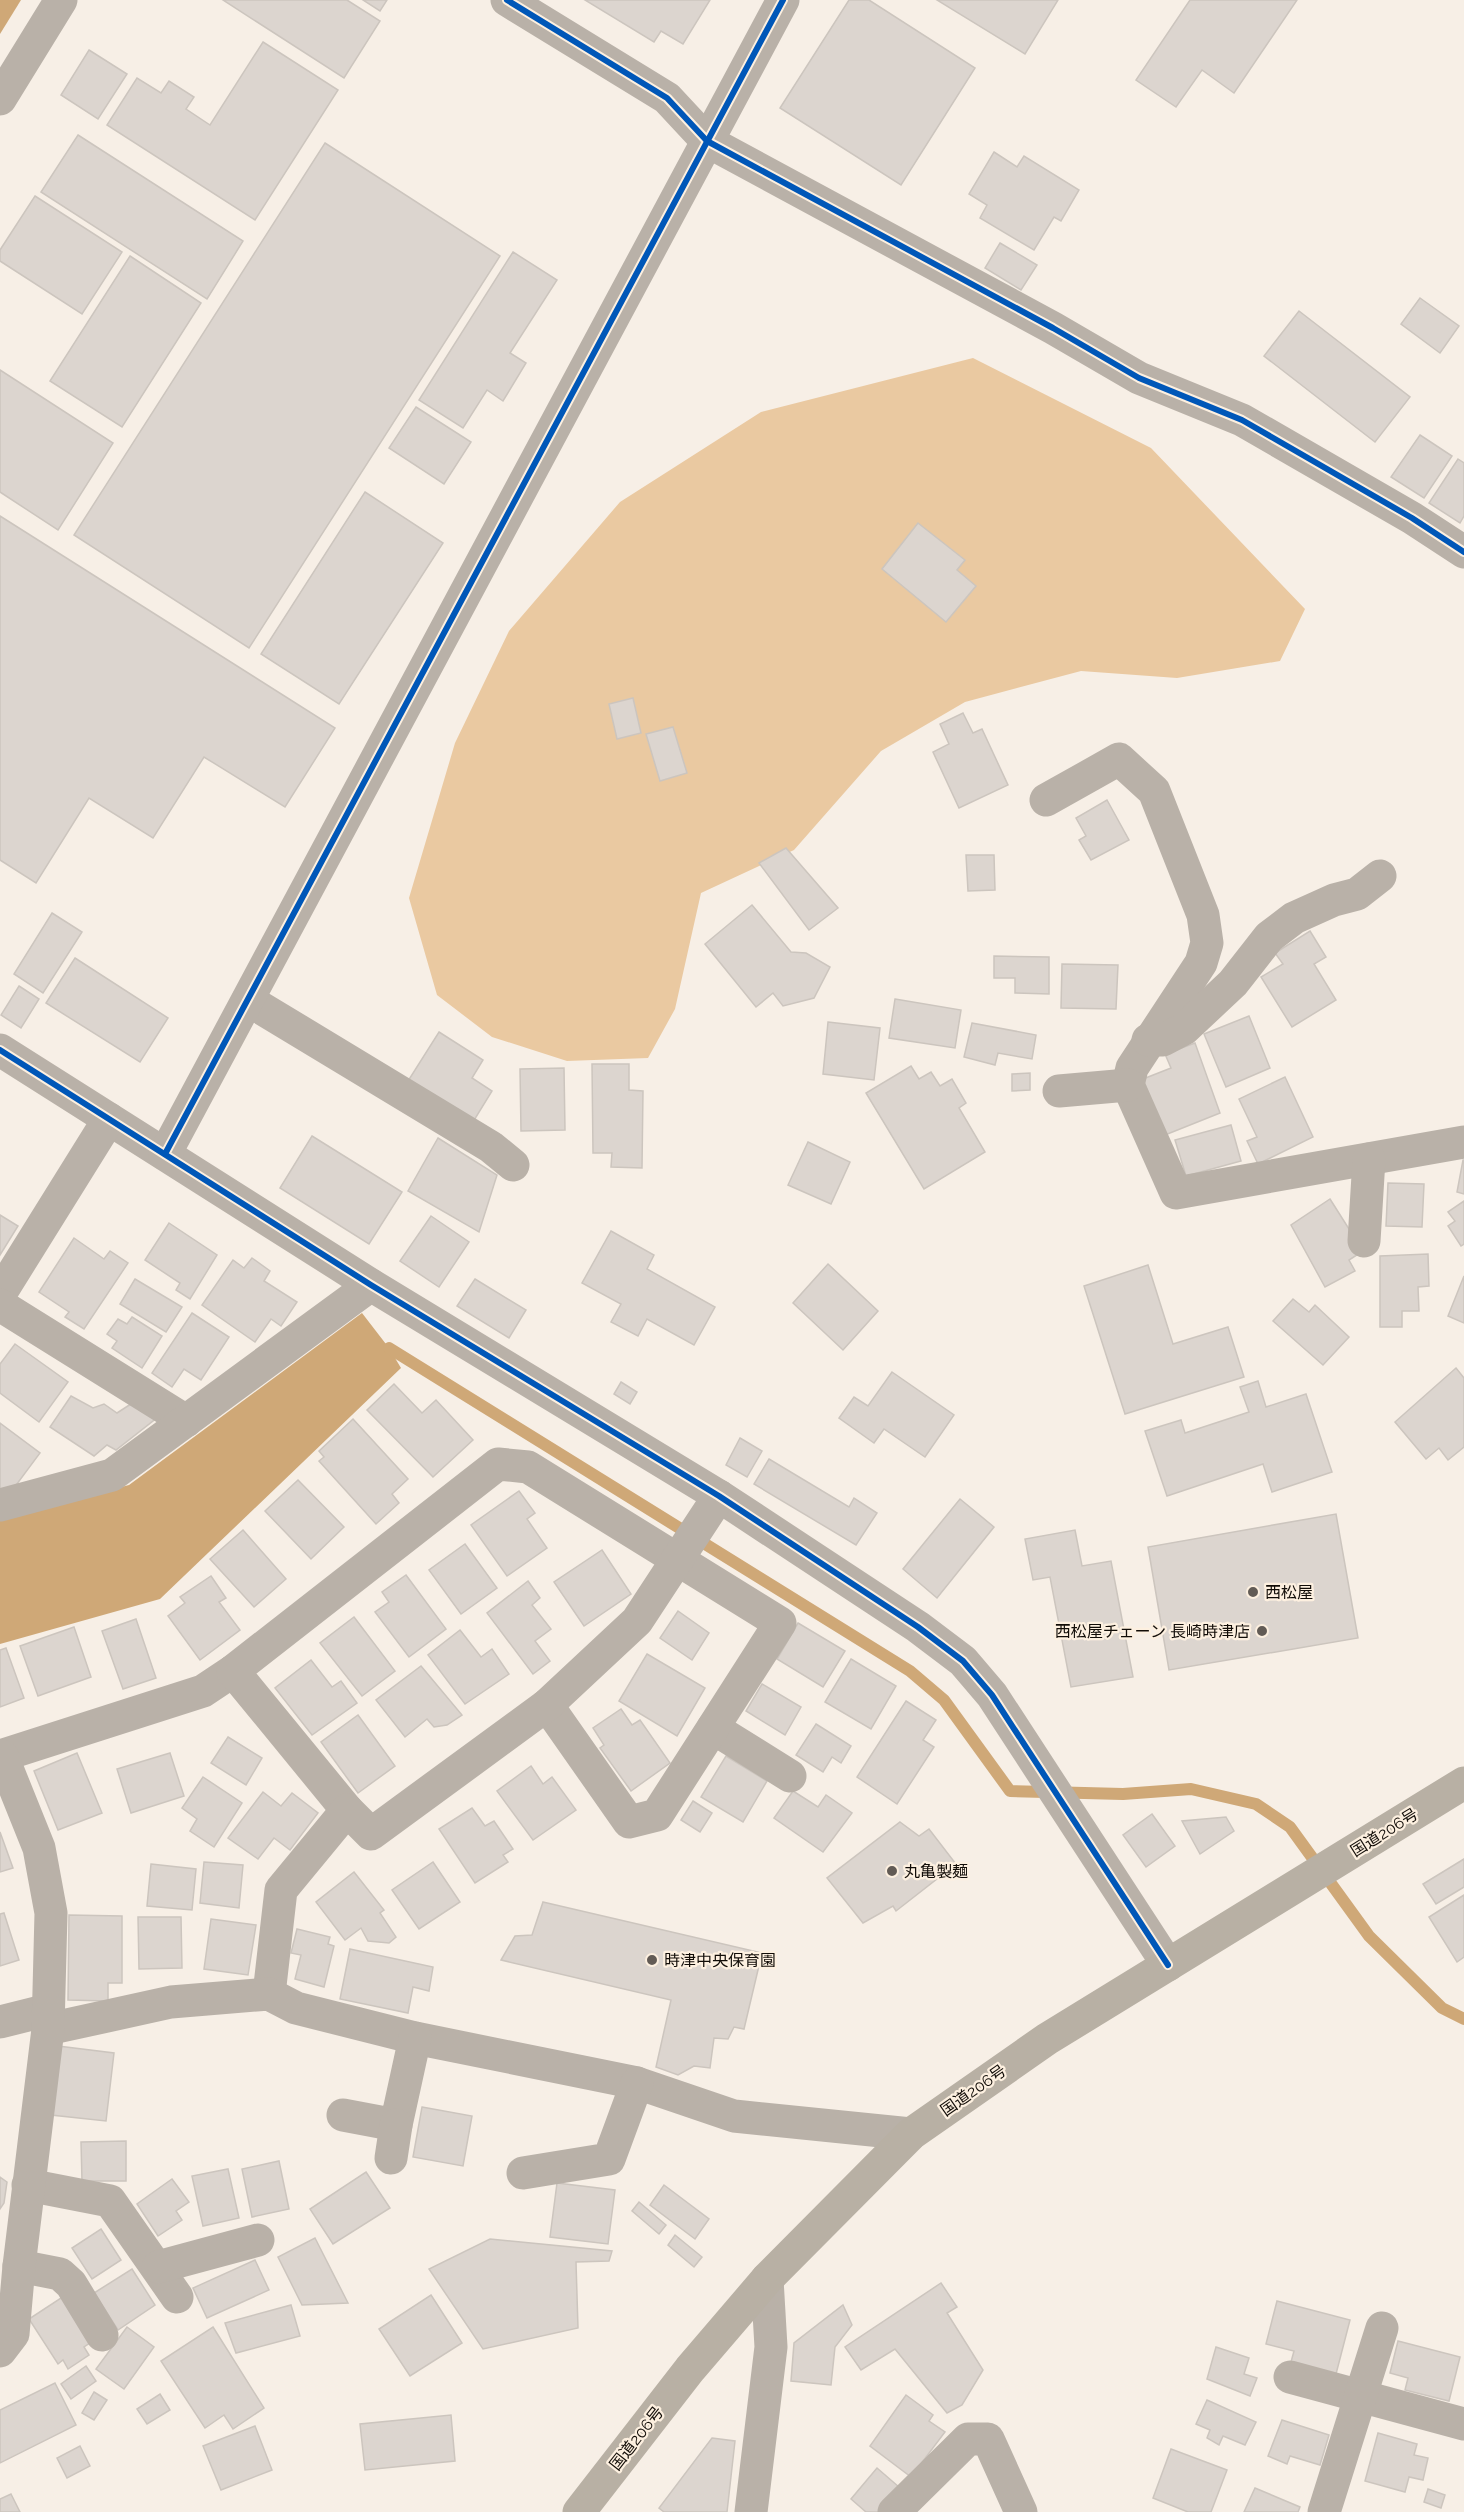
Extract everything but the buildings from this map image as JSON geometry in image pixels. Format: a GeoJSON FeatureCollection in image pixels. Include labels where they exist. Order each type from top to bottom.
{"type":"FeatureCollection","features":[{"type":"Feature","properties":{"kind":"highway","name":"国道206号"},"geometry":{"type":"LineString","coordinates":[[579,2512],[690,2369],[767,2279],[911,2134],[1047,2038],[1464,1782]]}},
{"type":"Feature","properties":{"kind":"street"},"geometry":{"type":"LineString","coordinates":[[0,99],[61,0]]}},
{"type":"Feature","properties":{"kind":"street"},"geometry":{"type":"LineString","coordinates":[[507,0],[667,98],[707,141],[1053,328],[1139,378],[1242,420],[1413,518],[1464,552]]}},
{"type":"Feature","properties":{"kind":"street"},"geometry":{"type":"LineString","coordinates":[[165,1154],[783,0]]}},
{"type":"Feature","properties":{"kind":"street"},"geometry":{"type":"LineString","coordinates":[[1046,800],[1119,759],[1154,791],[1203,915],[1206,944],[1201,963],[1148,1040],[1132,1068],[1128,1085],[1176,1193],[1464,1142]]}},
{"type":"Feature","properties":{"kind":"street"},"geometry":{"type":"LineString","coordinates":[[1148,1040],[1163,1040],[1184,1029],[1233,983],[1269,938],[1294,918],[1334,900],[1357,894],[1380,876]]}},
{"type":"Feature","properties":{"kind":"street"},"geometry":{"type":"LineString","coordinates":[[248,1000],[491,1148],[513,1165]]}},
{"type":"Feature","properties":{"kind":"street"},"geometry":{"type":"LineString","coordinates":[[0,1050],[371,1285],[713,1506],[918,1627],[963,1661],[992,1695],[1168,1965]]}},
{"type":"Feature","properties":{"kind":"street"},"geometry":{"type":"LineString","coordinates":[[1059,1091],[1128,1085]]}},
{"type":"Feature","properties":{"kind":"street"},"geometry":{"type":"LineString","coordinates":[[0,1294],[109,1119]]}},
{"type":"Feature","properties":{"kind":"street"},"geometry":{"type":"LineString","coordinates":[[1364,1240],[1369,1159]]}},
{"type":"Feature","properties":{"kind":"street"},"geometry":{"type":"LineString","coordinates":[[0,1505],[112,1475],[371,1285]]}},
{"type":"Feature","properties":{"kind":"street"},"geometry":{"type":"LineString","coordinates":[[0,1305],[186,1421]]}},
{"type":"Feature","properties":{"kind":"street"},"geometry":{"type":"LineString","coordinates":[[0,2351],[13,2334],[48,2020],[51,1913],[39,1848],[1,1756],[203,1691],[233,1671],[498,1464],[528,1467],[680,1555],[780,1623],[657,1815],[629,1822],[547,1705]]}},
{"type":"Feature","properties":{"kind":"street"},"geometry":{"type":"LineString","coordinates":[[233,1671],[347,1810],[371,1834],[547,1705],[637,1621],[713,1506]]}},
{"type":"Feature","properties":{"kind":"street"},"geometry":{"type":"LineString","coordinates":[[713,1728],[790,1776]]}},
{"type":"Feature","properties":{"kind":"street"},"geometry":{"type":"LineString","coordinates":[[269,1994],[281,1890],[347,1810]]}},
{"type":"Feature","properties":{"kind":"street"},"geometry":{"type":"LineString","coordinates":[[0,2022],[48,2020],[171,2002],[269,1994],[296,2008],[415,2038],[637,2083],[734,2116],[911,2134]]}},
{"type":"Feature","properties":{"kind":"street"},"geometry":{"type":"LineString","coordinates":[[391,2157],[415,2038]]}},
{"type":"Feature","properties":{"kind":"street"},"geometry":{"type":"LineString","coordinates":[[523,2173],[609,2158],[637,2083]]}},
{"type":"Feature","properties":{"kind":"street"},"geometry":{"type":"LineString","coordinates":[[343,2115],[396,2125]]}},
{"type":"Feature","properties":{"kind":"street"},"geometry":{"type":"LineString","coordinates":[[28,2185],[110,2201],[177,2297]]}},
{"type":"Feature","properties":{"kind":"street"},"geometry":{"type":"LineString","coordinates":[[158,2267],[258,2240]]}},
{"type":"Feature","properties":{"kind":"street"},"geometry":{"type":"LineString","coordinates":[[19,2266],[60,2274],[71,2284],[102,2335]]}},
{"type":"Feature","properties":{"kind":"street"},"geometry":{"type":"LineString","coordinates":[[751,2512],[771,2347],[767,2279]]}},
{"type":"Feature","properties":{"kind":"street"},"geometry":{"type":"LineString","coordinates":[[1324,2512],[1382,2328]]}},
{"type":"Feature","properties":{"kind":"street"},"geometry":{"type":"LineString","coordinates":[[1290,2377],[1464,2424]]}},
{"type":"Feature","properties":{"kind":"street"},"geometry":{"type":"LineString","coordinates":[[894,2512],[968,2439],[988,2439],[1021,2512]]}},
{"type":"Feature","properties":{"kind":"shaded area"},"geometry":{"type":"Polygon","coordinates":[[[0,0],[21,0],[0,34],[0,0]]]}},
{"type":"Feature","properties":{"kind":"shaded area"},"geometry":{"type":"Polygon","coordinates":[[[973,358],[1151,448],[1305,609],[1280,661],[1177,678],[1081,671],[965,702],[881,751],[794,850],[701,893],[675,1009],[648,1058],[567,1061],[492,1037],[437,995],[409,898],[455,743],[509,631],[620,502],[761,412],[973,358]]]}},
{"type":"Feature","properties":{"kind":"shaded area"},"geometry":{"type":"Polygon","coordinates":[[[362,1313],[401,1368],[160,1599],[0,1644],[0,1518],[129,1485],[362,1313]]]}},
{"type":"Feature","properties":{"kind":"waterway"},"geometry":{"type":"LineString","coordinates":[[389,1348],[910,1671],[944,1700],[1010,1791],[1123,1794],[1191,1789],[1256,1804],[1290,1827],[1369,1936],[1442,2008],[1464,2019]]}},
{"type":"Feature","properties":{"kind":"cycle path"},"geometry":{"type":"LineString","coordinates":[[507,0],[667,98],[707,141],[1053,328],[1139,378],[1242,420],[1412,518],[1464,552]]}},
{"type":"Feature","properties":{"kind":"cycle path"},"geometry":{"type":"LineString","coordinates":[[165,1154],[783,0]]}},
{"type":"Feature","properties":{"kind":"cycle path"},"geometry":{"type":"LineString","coordinates":[[0,1050],[371,1285],[719,1496],[918,1627],[963,1661],[992,1695],[1168,1965]]}},
{"type":"Feature","properties":{"kind":"place","name":"西松屋"},"geometry":{"type":"Point","coordinates":[1253,1592]}},
{"type":"Feature","properties":{"kind":"place","name":"西松屋チェーン 長崎時津店"},"geometry":{"type":"Point","coordinates":[1262,1631]}},
{"type":"Feature","properties":{"kind":"place","name":"丸亀製麺"},"geometry":{"type":"Point","coordinates":[892,1871]}},
{"type":"Feature","properties":{"kind":"place","name":"時津中央保育園"},"geometry":{"type":"Point","coordinates":[652,1960]}}]}
